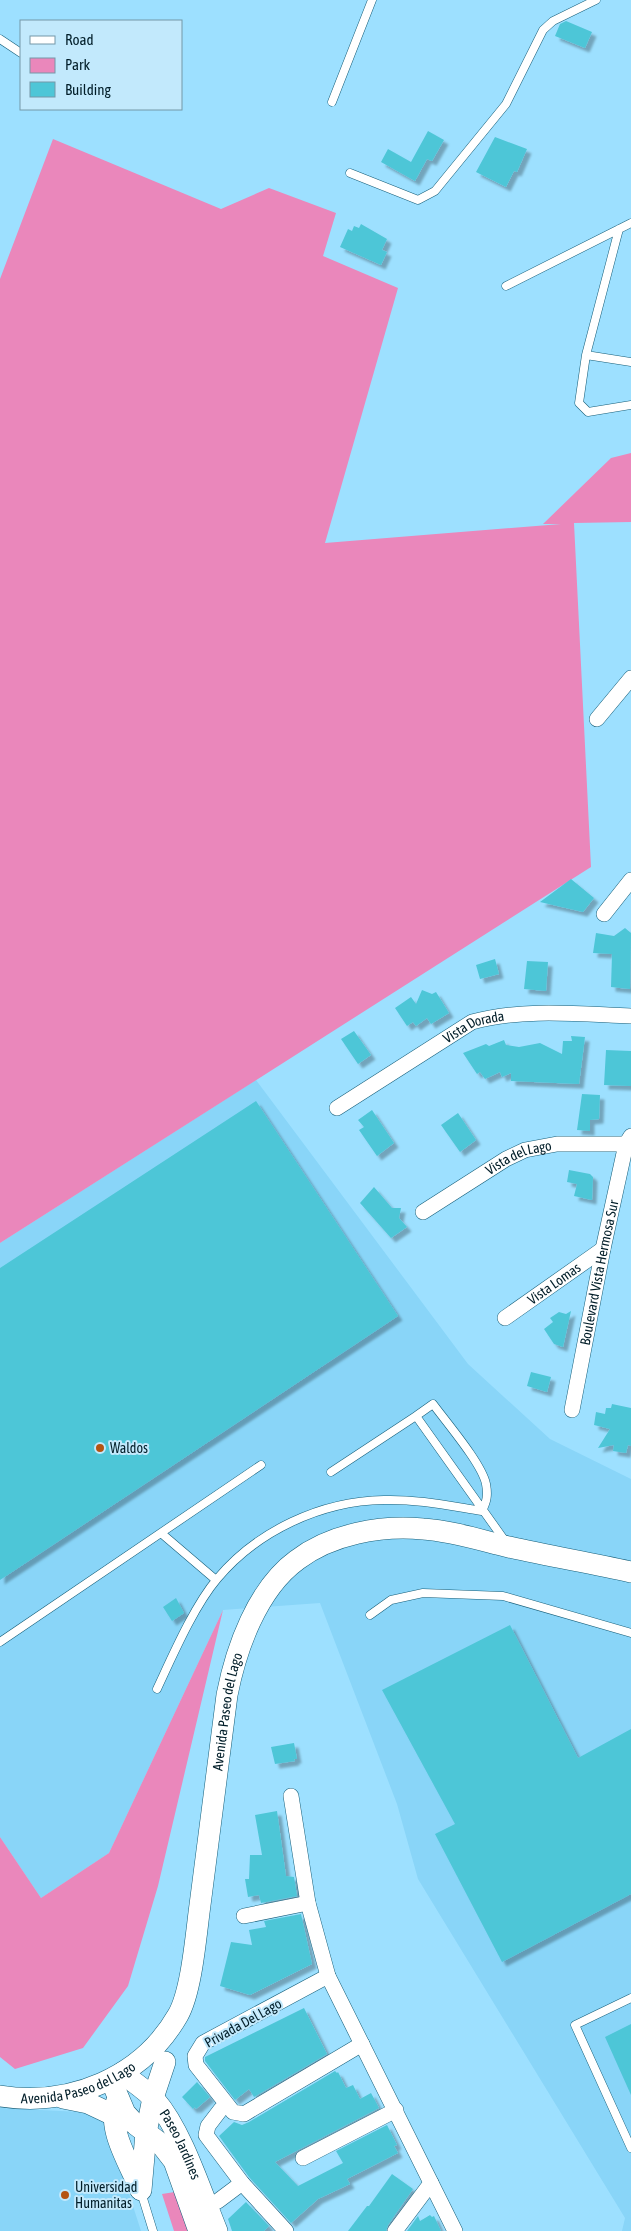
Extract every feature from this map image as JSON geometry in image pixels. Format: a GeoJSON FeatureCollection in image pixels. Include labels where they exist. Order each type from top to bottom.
{"type":"FeatureCollection","features":[{"type":"Feature","properties":{"kind":"main road","name":"Avenida Paseo del Lago"},"geometry":{"type":"LineString","coordinates":[[0,2096],[58,2097],[90,2089],[124,2109],[142,2058],[162,2038],[179,2014],[187,1988],[195,1939],[227,1695],[233,1663],[252,1616],[274,1583],[296,1560],[348,1536],[374,1530],[423,1529],[460,1535],[631,1572]]}},
{"type":"Feature","properties":{"kind":"main road"},"geometry":{"type":"LineString","coordinates":[[162,2038],[175,2130]]}},
{"type":"Feature","properties":{"kind":"main road"},"geometry":{"type":"LineString","coordinates":[[58,2097],[124,2109],[153,2098],[165,2062]]}},
{"type":"Feature","properties":{"kind":"main road","name":"Paseo Jardines"},"geometry":{"type":"LineString","coordinates":[[199,2231],[199,2208],[175,2130],[153,2098],[124,2109],[167,2150],[199,2208],[217,2231]]}},
{"type":"Feature","properties":{"kind":"main road"},"geometry":{"type":"LineString","coordinates":[[124,2109],[142,2180]]}},
{"type":"Feature","properties":{"kind":"main road"},"geometry":{"type":"LineString","coordinates":[[124,2109],[142,2180]]}},
{"type":"Feature","properties":{"kind":"main road"},"geometry":{"type":"LineString","coordinates":[[142,2180],[156,2162],[174,2161]]}},
{"type":"Feature","properties":{"kind":"street"},"geometry":{"type":"LineString","coordinates":[[597,719],[631,678]]}},
{"type":"Feature","properties":{"kind":"street"},"geometry":{"type":"LineString","coordinates":[[604,914],[631,880]]}},
{"type":"Feature","properties":{"kind":"street","name":"Vista Dorada"},"geometry":{"type":"LineString","coordinates":[[338,1108],[472,1022],[496,1016],[526,1013],[631,1016]]}},
{"type":"Feature","properties":{"kind":"street","name":"Vista del Lago"},"geometry":{"type":"LineString","coordinates":[[423,1212],[506,1159],[524,1150],[557,1144],[628,1140]]}},
{"type":"Feature","properties":{"kind":"street","name":"Boulevard Vista Hermosa Sur"},"geometry":{"type":"LineString","coordinates":[[572,1410],[603,1249],[628,1140]]}},
{"type":"Feature","properties":{"kind":"street","name":"Vista Lomas"},"geometry":{"type":"LineString","coordinates":[[505,1318],[603,1249]]}},
{"type":"Feature","properties":{"kind":"street"},"geometry":{"type":"LineString","coordinates":[[290,1796],[308,1902],[328,1976],[455,2231]]}},
{"type":"Feature","properties":{"kind":"street"},"geometry":{"type":"LineString","coordinates":[[244,1916],[308,1902]]}},
{"type":"Feature","properties":{"kind":"street","name":"Privada Del Lago"},"geometry":{"type":"LineString","coordinates":[[328,1976],[203,2043],[195,2056],[196,2065],[233,2112],[244,2114],[362,2044]]}},
{"type":"Feature","properties":{"kind":"street"},"geometry":{"type":"LineString","coordinates":[[221,2110],[208,2126],[206,2135],[242,2183],[286,2231]]}},
{"type":"Feature","properties":{"kind":"street"},"geometry":{"type":"LineString","coordinates":[[303,2158],[396,2110]]}},
{"type":"Feature","properties":{"kind":"street"},"geometry":{"type":"LineString","coordinates":[[199,2208],[242,2183]]}},
{"type":"Feature","properties":{"kind":"street"},"geometry":{"type":"LineString","coordinates":[[395,2231],[431,2184]]}},
{"type":"Feature","properties":{"kind":"lane"},"geometry":{"type":"LineString","coordinates":[[332,102],[372,0]]}},
{"type":"Feature","properties":{"kind":"lane"},"geometry":{"type":"LineString","coordinates":[[350,173],[418,200],[435,191],[506,104],[543,30],[553,21],[596,0]]}},
{"type":"Feature","properties":{"kind":"lane"},"geometry":{"type":"LineString","coordinates":[[0,39],[20,52]]}},
{"type":"Feature","properties":{"kind":"lane"},"geometry":{"type":"LineString","coordinates":[[506,286],[631,223]]}},
{"type":"Feature","properties":{"kind":"lane"},"geometry":{"type":"LineString","coordinates":[[619,229],[586,355],[579,403],[588,412],[631,405]]}},
{"type":"Feature","properties":{"kind":"lane"},"geometry":{"type":"LineString","coordinates":[[586,355],[631,362]]}},
{"type":"Feature","properties":{"kind":"lane"},"geometry":{"type":"LineString","coordinates":[[331,1472],[433,1404],[474,1461],[486,1482],[488,1499],[482,1511]]}},
{"type":"Feature","properties":{"kind":"lane"},"geometry":{"type":"LineString","coordinates":[[416,1416],[509,1547]]}},
{"type":"Feature","properties":{"kind":"lane"},"geometry":{"type":"LineString","coordinates":[[0,1642],[261,1465]]}},
{"type":"Feature","properties":{"kind":"lane"},"geometry":{"type":"LineString","coordinates":[[157,1689],[196,1612],[216,1580],[257,1542],[283,1526],[310,1514],[333,1507],[384,1500],[413,1501],[482,1511]]}},
{"type":"Feature","properties":{"kind":"lane"},"geometry":{"type":"LineString","coordinates":[[161,1533],[216,1580]]}},
{"type":"Feature","properties":{"kind":"lane"},"geometry":{"type":"LineString","coordinates":[[370,1615],[391,1600],[423,1593],[503,1596],[631,1633]]}},
{"type":"Feature","properties":{"kind":"lane"},"geometry":{"type":"LineString","coordinates":[[631,1998],[575,2025],[631,2148]]}},
{"type":"Feature","properties":{"kind":"lane"},"geometry":{"type":"LineString","coordinates":[[142,2180],[153,2231]]}},
{"type":"Feature","properties":{"kind":"shaded area"},"geometry":{"type":"Polygon","coordinates":[[[256,1080],[468,1364],[550,1439],[631,1479],[631,2231],[622,2231],[625,2218],[418,1879],[397,1804],[320,1603],[223,1610],[109,1853],[41,1898],[0,1837],[0,1243],[256,1080]]]}},
{"type":"Feature","properties":{"kind":"shaded area","name":"Universidad Humanitas"},"geometry":{"type":"Polygon","coordinates":[[[0,2108],[81,2112],[105,2119],[141,2231],[0,2231],[0,2108]]]}},
{"type":"Feature","properties":{"kind":"green space"},"geometry":{"type":"Polygon","coordinates":[[[53,139],[221,209],[269,188],[336,213],[323,256],[398,288],[325,543],[561,524],[543,524],[611,458],[631,453],[631,522],[574,523],[591,867],[0,1243],[0,279],[53,139]]]}},
{"type":"Feature","properties":{"kind":"green space"},"geometry":{"type":"Polygon","coordinates":[[[223,1610],[158,1886],[128,1986],[83,2048],[15,2069],[0,2057],[0,1837],[41,1898],[109,1853],[223,1610]]]}},
{"type":"Feature","properties":{"kind":"green space"},"geometry":{"type":"Polygon","coordinates":[[[181,2191],[195,2231],[174,2231],[162,2194],[181,2191]]]}},
{"type":"Feature","properties":{"kind":"building"},"geometry":{"type":"Polygon","coordinates":[[[566,21],[592,32],[585,48],[555,36],[560,24],[566,21]]]}},
{"type":"Feature","properties":{"kind":"building"},"geometry":{"type":"Polygon","coordinates":[[[428,131],[444,140],[432,161],[427,159],[415,181],[381,162],[388,149],[411,162],[428,131]]]}},
{"type":"Feature","properties":{"kind":"building"},"geometry":{"type":"Polygon","coordinates":[[[495,137],[527,149],[517,172],[514,171],[506,187],[476,172],[495,137]]]}},
{"type":"Feature","properties":{"kind":"building"},"geometry":{"type":"Polygon","coordinates":[[[361,224],[387,239],[382,250],[387,252],[381,265],[340,247],[348,229],[352,231],[354,226],[359,228],[361,224]]]}},
{"type":"Feature","properties":{"kind":"building"},"geometry":{"type":"Polygon","coordinates":[[[571,879],[594,898],[583,912],[540,902],[571,879]]]}},
{"type":"Feature","properties":{"kind":"building"},"geometry":{"type":"Polygon","coordinates":[[[625,928],[631,933],[630,989],[611,987],[612,954],[593,953],[596,933],[614,936],[625,928]]]}},
{"type":"Feature","properties":{"kind":"building"},"geometry":{"type":"Polygon","coordinates":[[[495,959],[499,974],[480,979],[476,965],[495,959]]]}},
{"type":"Feature","properties":{"kind":"building"},"geometry":{"type":"Polygon","coordinates":[[[527,961],[548,962],[546,991],[524,989],[527,961]]]}},
{"type":"Feature","properties":{"kind":"building"},"geometry":{"type":"Polygon","coordinates":[[[422,990],[432,994],[436,992],[449,1013],[431,1024],[427,1018],[416,1026],[413,1022],[407,1026],[395,1008],[411,997],[416,1004],[422,990]]]}},
{"type":"Feature","properties":{"kind":"building"},"geometry":{"type":"Polygon","coordinates":[[[354,1031],[371,1055],[358,1064],[341,1039],[354,1031]]]}},
{"type":"Feature","properties":{"kind":"building"},"geometry":{"type":"Polygon","coordinates":[[[571,1036],[585,1037],[579,1084],[511,1081],[511,1073],[502,1077],[500,1072],[485,1079],[480,1072],[477,1074],[463,1053],[486,1044],[489,1046],[504,1040],[506,1045],[519,1047],[540,1043],[562,1054],[563,1041],[572,1041],[571,1036]]]}},
{"type":"Feature","properties":{"kind":"building"},"geometry":{"type":"Polygon","coordinates":[[[606,1050],[631,1051],[631,1086],[604,1085],[606,1050]]]}},
{"type":"Feature","properties":{"kind":"building"},"geometry":{"type":"Polygon","coordinates":[[[582,1094],[600,1095],[599,1119],[590,1120],[590,1131],[577,1130],[582,1094]]]}},
{"type":"Feature","properties":{"kind":"building","name":"Waldos"},"geometry":{"type":"Polygon","coordinates":[[[256,1101],[398,1316],[0,1580],[0,1268],[256,1101]]]}},
{"type":"Feature","properties":{"kind":"building"},"geometry":{"type":"Polygon","coordinates":[[[372,1110],[394,1143],[377,1156],[359,1130],[364,1127],[358,1120],[372,1110]]]}},
{"type":"Feature","properties":{"kind":"building"},"geometry":{"type":"Polygon","coordinates":[[[458,1113],[476,1140],[460,1152],[441,1125],[458,1113]]]}},
{"type":"Feature","properties":{"kind":"building"},"geometry":{"type":"Polygon","coordinates":[[[569,1170],[590,1174],[593,1177],[592,1200],[574,1196],[577,1184],[567,1182],[569,1170]]]}},
{"type":"Feature","properties":{"kind":"building"},"geometry":{"type":"Polygon","coordinates":[[[374,1187],[392,1208],[401,1208],[399,1218],[407,1227],[391,1238],[360,1203],[374,1187]]]}},
{"type":"Feature","properties":{"kind":"building"},"geometry":{"type":"Polygon","coordinates":[[[571,1311],[563,1347],[554,1344],[544,1329],[553,1322],[550,1318],[559,1312],[566,1314],[571,1311]]]}},
{"type":"Feature","properties":{"kind":"building"},"geometry":{"type":"Polygon","coordinates":[[[531,1372],[551,1377],[547,1392],[527,1386],[531,1372]]]}},
{"type":"Feature","properties":{"kind":"building"},"geometry":{"type":"Polygon","coordinates":[[[612,1404],[631,1408],[631,1446],[628,1445],[626,1453],[613,1451],[614,1445],[598,1448],[610,1429],[594,1425],[596,1412],[605,1414],[606,1408],[611,1408],[612,1404]]]}},
{"type":"Feature","properties":{"kind":"building"},"geometry":{"type":"Polygon","coordinates":[[[176,1598],[184,1613],[172,1621],[163,1607],[176,1598]]]}},
{"type":"Feature","properties":{"kind":"building"},"geometry":{"type":"Polygon","coordinates":[[[510,1625],[578,1758],[631,1729],[631,1894],[502,1962],[435,1834],[455,1824],[382,1690],[510,1625]]]}},
{"type":"Feature","properties":{"kind":"building"},"geometry":{"type":"Polygon","coordinates":[[[294,1743],[297,1759],[294,1759],[295,1761],[275,1764],[271,1747],[294,1743]]]}},
{"type":"Feature","properties":{"kind":"building"},"geometry":{"type":"Polygon","coordinates":[[[277,1811],[286,1876],[294,1877],[297,1896],[261,1903],[259,1895],[248,1897],[245,1879],[249,1879],[250,1855],[262,1855],[255,1815],[277,1811]]]}},
{"type":"Feature","properties":{"kind":"building"},"geometry":{"type":"Polygon","coordinates":[[[301,1914],[312,1964],[250,1995],[220,1986],[231,1942],[252,1945],[249,1930],[266,1927],[264,1921],[301,1914]]]}},
{"type":"Feature","properties":{"kind":"building"},"geometry":{"type":"Polygon","coordinates":[[[304,2008],[327,2054],[254,2097],[249,2089],[235,2100],[205,2061],[205,2057],[304,2008]]]}},
{"type":"Feature","properties":{"kind":"building"},"geometry":{"type":"Polygon","coordinates":[[[631,2024],[631,2095],[605,2037],[631,2024]]]}},
{"type":"Feature","properties":{"kind":"building"},"geometry":{"type":"Polygon","coordinates":[[[335,2071],[338,2072],[346,2088],[353,2085],[360,2099],[371,2093],[379,2108],[275,2162],[298,2186],[343,2163],[336,2151],[387,2125],[397,2145],[394,2146],[398,2153],[347,2179],[350,2184],[318,2199],[291,2223],[249,2177],[219,2136],[234,2122],[242,2125],[249,2122],[335,2071]]]}},
{"type":"Feature","properties":{"kind":"building"},"geometry":{"type":"Polygon","coordinates":[[[197,2082],[210,2097],[196,2109],[195,2107],[193,2109],[182,2097],[197,2082]]]}},
{"type":"Feature","properties":{"kind":"building"},"geometry":{"type":"Polygon","coordinates":[[[392,2174],[413,2189],[388,2225],[386,2231],[348,2231],[367,2206],[369,2206],[392,2174]]]}},
{"type":"Feature","properties":{"kind":"building"},"geometry":{"type":"Polygon","coordinates":[[[246,2202],[269,2226],[264,2231],[232,2231],[228,2219],[246,2202]]]}},
{"type":"Feature","properties":{"kind":"building"},"geometry":{"type":"Polygon","coordinates":[[[430,2215],[434,2216],[441,2231],[407,2231],[418,2216],[420,2221],[430,2215]]]}},
{"type":"Feature","properties":{"kind":"place","name":"Waldos"},"geometry":{"type":"Point","coordinates":[100,1448]}},
{"type":"Feature","properties":{"kind":"place","name":"Universidad Humanitas"},"geometry":{"type":"Point","coordinates":[65,2195]}}]}
